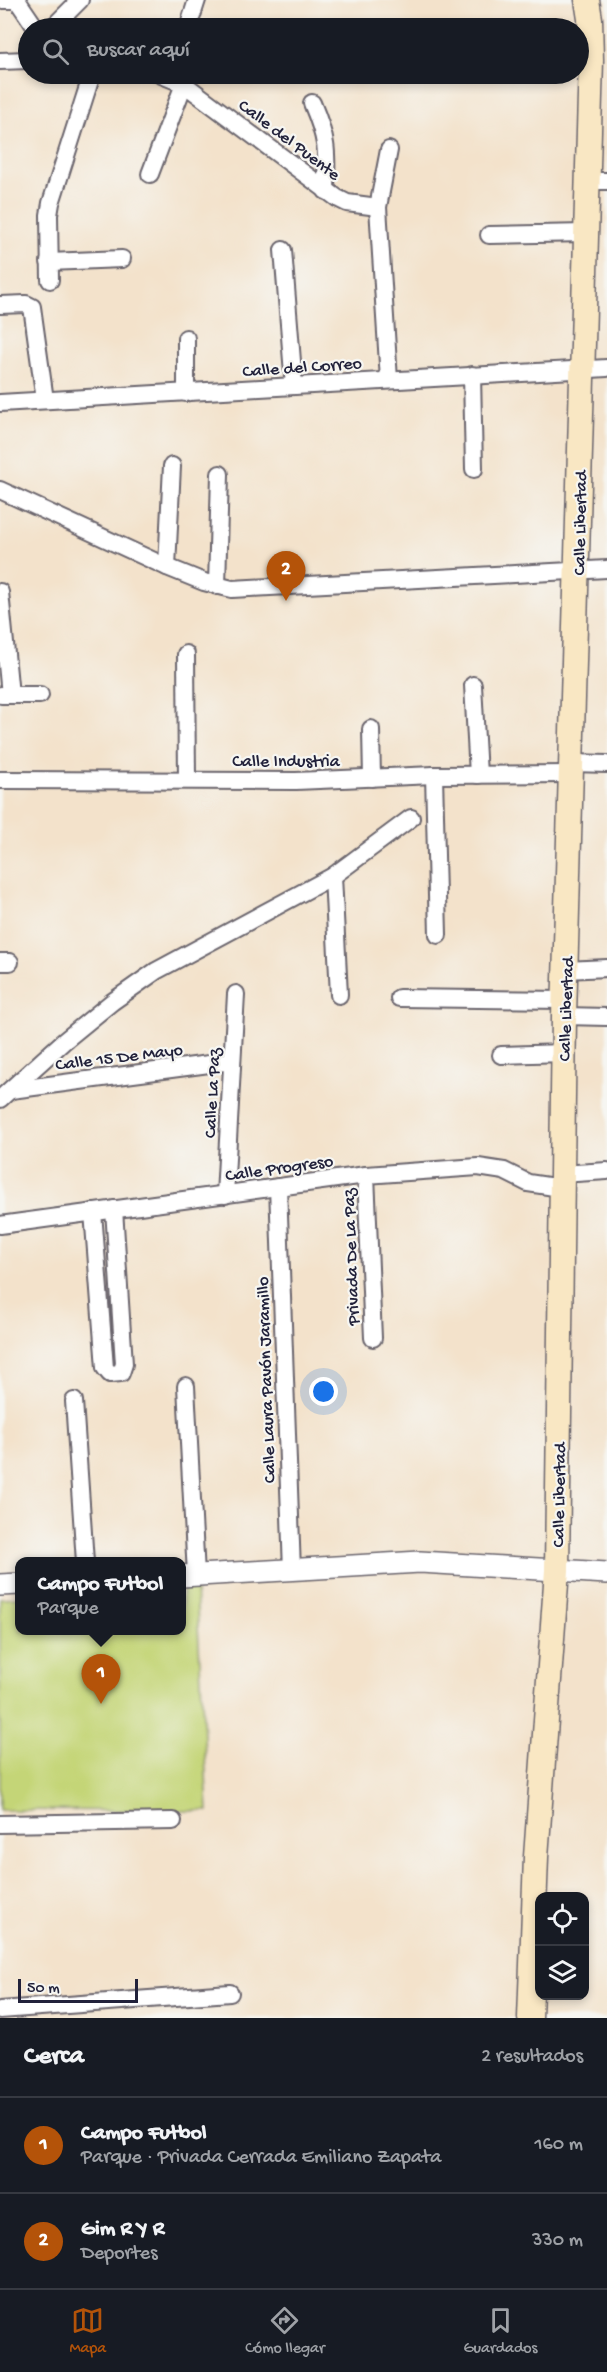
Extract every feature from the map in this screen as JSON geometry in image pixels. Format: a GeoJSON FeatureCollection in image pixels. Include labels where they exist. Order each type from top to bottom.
{"type":"FeatureCollection","features":[{"type":"Feature","properties":{"kind":"main road","name":"Calle Libertad"},"geometry":{"type":"LineString","coordinates":[[530,2018],[537,1833],[557,1570],[563,1053],[582,369],[586,232],[597,181],[592,55],[587,0]]}},
{"type":"Feature","properties":{"kind":"street"},"geometry":{"type":"LineString","coordinates":[[0,0],[17,0],[29,18]]}},
{"type":"Feature","properties":{"kind":"street"},"geometry":{"type":"LineString","coordinates":[[62,18],[80,0]]}},
{"type":"Feature","properties":{"kind":"street"},"geometry":{"type":"LineString","coordinates":[[191,18],[197,0]]}},
{"type":"Feature","properties":{"kind":"street"},"geometry":{"type":"LineString","coordinates":[[0,61],[18,60]]}},
{"type":"Feature","properties":{"kind":"street"},"geometry":{"type":"LineString","coordinates":[[50,280],[51,203],[89,84]]}},
{"type":"Feature","properties":{"kind":"street"},"geometry":{"type":"LineString","coordinates":[[150,174],[171,84]]}},
{"type":"Feature","properties":{"kind":"street","name":"Calle del Puente"},"geometry":{"type":"LineString","coordinates":[[182,84],[326,191],[347,203],[378,207]]}},
{"type":"Feature","properties":{"kind":"street"},"geometry":{"type":"LineString","coordinates":[[312,104],[327,146],[326,191]]}},
{"type":"Feature","properties":{"kind":"street"},"geometry":{"type":"LineString","coordinates":[[389,150],[378,207],[389,380]]}},
{"type":"Feature","properties":{"kind":"street"},"geometry":{"type":"LineString","coordinates":[[489,235],[586,232]]}},
{"type":"Feature","properties":{"kind":"street"},"geometry":{"type":"LineString","coordinates":[[283,250],[294,386]]}},
{"type":"Feature","properties":{"kind":"street"},"geometry":{"type":"LineString","coordinates":[[49,262],[122,259]]}},
{"type":"Feature","properties":{"kind":"street"},"geometry":{"type":"LineString","coordinates":[[0,305],[26,304],[32,307],[45,400]]}},
{"type":"Feature","properties":{"kind":"street"},"geometry":{"type":"LineString","coordinates":[[186,338],[186,393]]}},
{"type":"Feature","properties":{"kind":"street","name":"Calle del Correo"},"geometry":{"type":"LineString","coordinates":[[0,403],[607,368]]}},
{"type":"Feature","properties":{"kind":"street"},"geometry":{"type":"LineString","coordinates":[[472,375],[474,469]]}},
{"type":"Feature","properties":{"kind":"street"},"geometry":{"type":"LineString","coordinates":[[167,567],[172,466]]}},
{"type":"Feature","properties":{"kind":"street"},"geometry":{"type":"LineString","coordinates":[[216,586],[220,474]]}},
{"type":"Feature","properties":{"kind":"street"},"geometry":{"type":"LineString","coordinates":[[0,490],[167,567],[216,586],[247,590],[607,569]]}},
{"type":"Feature","properties":{"kind":"street"},"geometry":{"type":"LineString","coordinates":[[0,592],[5,695],[40,695]]}},
{"type":"Feature","properties":{"kind":"street"},"geometry":{"type":"LineString","coordinates":[[186,654],[187,780]]}},
{"type":"Feature","properties":{"kind":"street"},"geometry":{"type":"LineString","coordinates":[[473,685],[478,775]]}},
{"type":"Feature","properties":{"kind":"street"},"geometry":{"type":"LineString","coordinates":[[371,729],[372,778]]}},
{"type":"Feature","properties":{"kind":"street","name":"Calle Industria"},"geometry":{"type":"LineString","coordinates":[[0,780],[297,781],[478,775],[572,769],[607,764]]}},
{"type":"Feature","properties":{"kind":"street"},"geometry":{"type":"LineString","coordinates":[[434,775],[438,935]]}},
{"type":"Feature","properties":{"kind":"street"},"geometry":{"type":"LineString","coordinates":[[5,1094],[112,1002],[156,971],[333,876],[411,818]]}},
{"type":"Feature","properties":{"kind":"street"},"geometry":{"type":"LineString","coordinates":[[333,876],[339,995]]}},
{"type":"Feature","properties":{"kind":"street"},"geometry":{"type":"LineString","coordinates":[[566,970],[607,968]]}},
{"type":"Feature","properties":{"kind":"street","name":"Calle La Paz"},"geometry":{"type":"LineString","coordinates":[[225,1195],[236,994]]}},
{"type":"Feature","properties":{"kind":"street"},"geometry":{"type":"LineString","coordinates":[[399,998],[564,1008],[607,1017]]}},
{"type":"Feature","properties":{"kind":"street"},"geometry":{"type":"LineString","coordinates":[[501,1054],[563,1053]]}},
{"type":"Feature","properties":{"kind":"street","name":"Calle 15 De Mayo"},"geometry":{"type":"LineString","coordinates":[[5,1094],[232,1061]]}},
{"type":"Feature","properties":{"kind":"street","name":"Calle Progreso"},"geometry":{"type":"LineString","coordinates":[[0,1225],[366,1175],[484,1168],[504,1171],[528,1183],[561,1181]]}},
{"type":"Feature","properties":{"kind":"street"},"geometry":{"type":"LineString","coordinates":[[561,1181],[607,1171]]}},
{"type":"Feature","properties":{"kind":"street","name":"Privada De La Paz"},"geometry":{"type":"LineString","coordinates":[[366,1175],[373,1338]]}},
{"type":"Feature","properties":{"kind":"street","name":"Calle Laura Pavón Jaramillo"},"geometry":{"type":"LineString","coordinates":[[278,1187],[292,1571]]}},
{"type":"Feature","properties":{"kind":"street"},"geometry":{"type":"LineString","coordinates":[[93,1212],[105,1368],[110,1374],[116,1375],[121,1373],[124,1364],[114,1209]]}},
{"type":"Feature","properties":{"kind":"street"},"geometry":{"type":"LineString","coordinates":[[96,1243],[116,1241]]}},
{"type":"Feature","properties":{"kind":"street"},"geometry":{"type":"LineString","coordinates":[[186,1386],[189,1576],[420,1562],[607,1573]]}},
{"type":"Feature","properties":{"kind":"street"},"geometry":{"type":"LineString","coordinates":[[74,1401],[85,1557]]}},
{"type":"Feature","properties":{"kind":"street"},"geometry":{"type":"LineString","coordinates":[[0,1585],[15,1584]]}},
{"type":"Feature","properties":{"kind":"street"},"geometry":{"type":"LineString","coordinates":[[0,1824],[173,1821]]}},
{"type":"Feature","properties":{"kind":"street"},"geometry":{"type":"LineString","coordinates":[[0,2010],[230,1993]]}},
{"type":"Feature","properties":{"kind":"green space"},"geometry":{"type":"Polygon","coordinates":[[[196,1588],[208,1811],[0,1810],[0,1598],[15,1597],[15,1635],[186,1635],[186,1589],[196,1588]]]}},
{"type":"Feature","properties":{"kind":"place","name":"Gim R Y R"},"geometry":{"type":"Point","coordinates":[286,601]}},
{"type":"Feature","properties":{"kind":"place","name":"Campo Futbol"},"geometry":{"type":"Point","coordinates":[101,1704]}}]}
